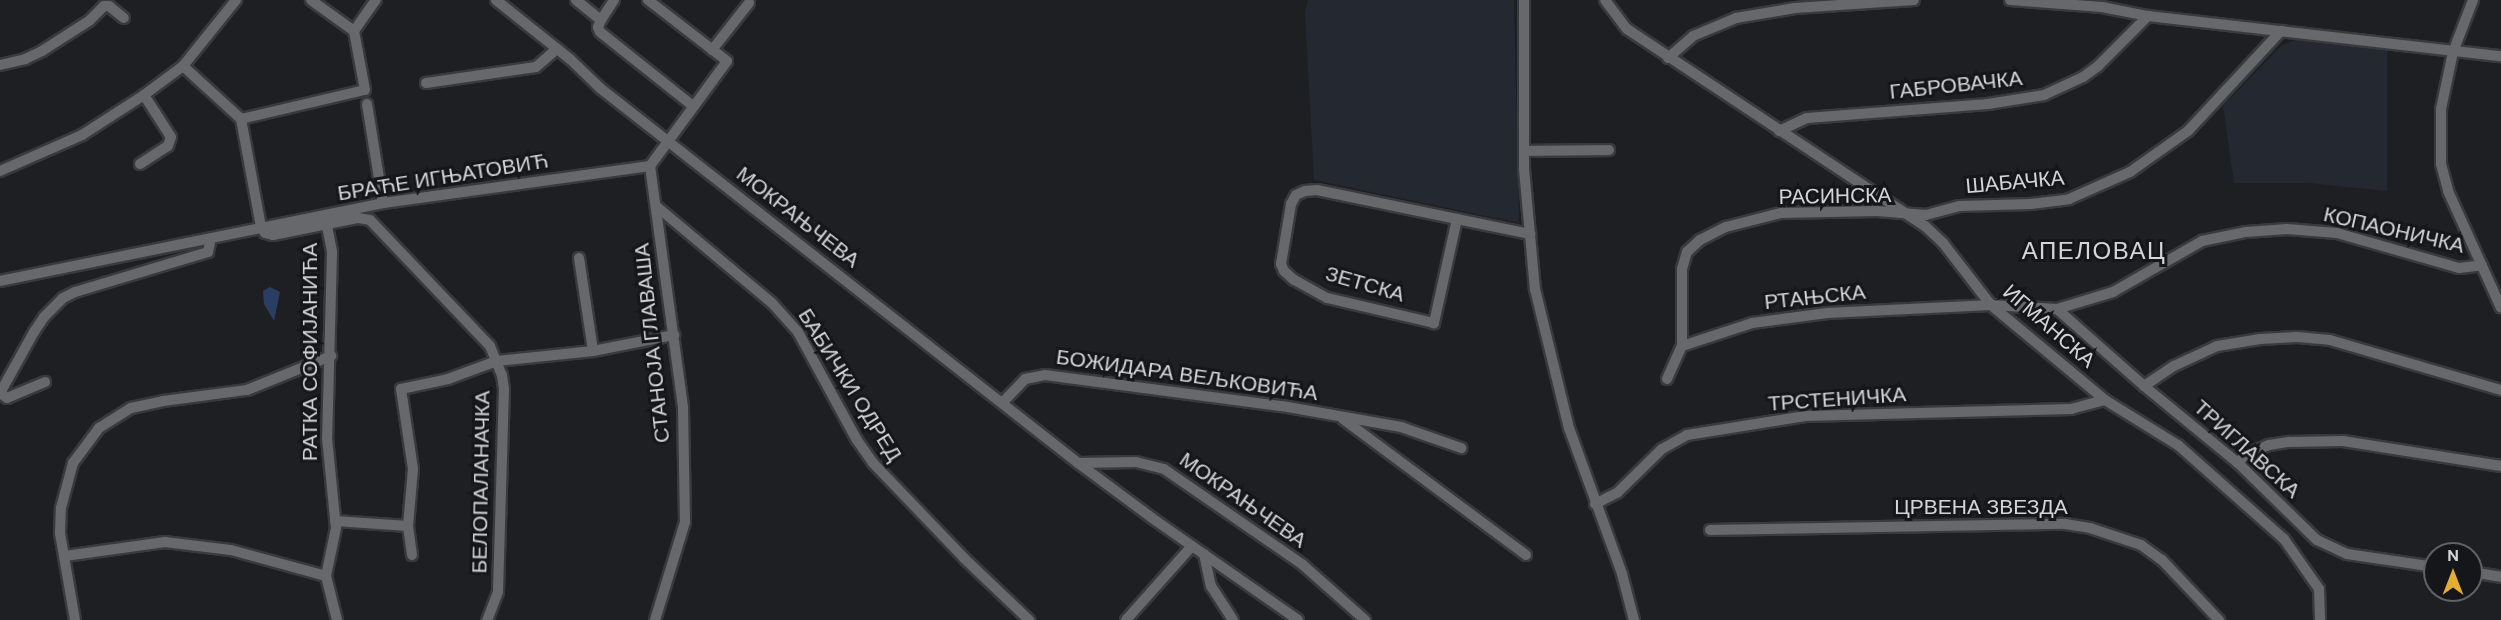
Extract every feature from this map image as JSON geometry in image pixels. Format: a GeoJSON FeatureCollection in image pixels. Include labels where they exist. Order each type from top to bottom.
{"type":"FeatureCollection","features":[{"type":"Feature","properties":{"kind":"street"},"geometry":{"type":"LineString","coordinates":[[0,171],[82,135],[144,95],[183,66],[236,0]]}},
{"type":"Feature","properties":{"kind":"street"},"geometry":{"type":"LineString","coordinates":[[241,119],[365,90],[354,31],[311,0]]}},
{"type":"Feature","properties":{"kind":"street"},"geometry":{"type":"LineString","coordinates":[[354,31],[375,0]]}},
{"type":"Feature","properties":{"kind":"street","name":"МОКРАЊЧЕВА"},"geometry":{"type":"LineString","coordinates":[[496,0],[600,87],[1078,463],[1298,620]]}},
{"type":"Feature","properties":{"kind":"street"},"geometry":{"type":"LineString","coordinates":[[576,0],[601,20]]}},
{"type":"Feature","properties":{"kind":"street"},"geometry":{"type":"LineString","coordinates":[[615,0],[601,20],[598,27],[600,32],[693,106]]}},
{"type":"Feature","properties":{"kind":"street"},"geometry":{"type":"LineString","coordinates":[[648,0],[727,61],[650,166]]}},
{"type":"Feature","properties":{"kind":"street"},"geometry":{"type":"LineString","coordinates":[[1524,0],[1524,151],[1535,289],[1545,338],[1569,428],[1622,574],[1634,620]]}},
{"type":"Feature","properties":{"kind":"street","name":"ИГМАНСКА"},"geometry":{"type":"LineString","coordinates":[[1605,0],[1627,29],[1668,58],[1925,226],[1943,243],[1991,305],[2105,400],[2178,445],[2284,539],[2319,589],[2320,620]]}},
{"type":"Feature","properties":{"kind":"street"},"geometry":{"type":"LineString","coordinates":[[1668,58],[1693,36],[1736,18],[1795,8],[1914,0]]}},
{"type":"Feature","properties":{"kind":"street"},"geometry":{"type":"LineString","coordinates":[[2010,0],[2102,8],[2148,16],[2501,56]]}},
{"type":"Feature","properties":{"kind":"street"},"geometry":{"type":"LineString","coordinates":[[2473,0],[2453,52],[2441,109],[2440,164],[2448,191],[2501,308]]}},
{"type":"Feature","properties":{"kind":"street"},"geometry":{"type":"LineString","coordinates":[[712,50],[749,3]]}},
{"type":"Feature","properties":{"kind":"street"},"geometry":{"type":"LineString","coordinates":[[0,65],[25,59],[42,51],[89,21],[104,6],[109,6],[124,18]]}},
{"type":"Feature","properties":{"kind":"street","name":"ГАБРОВАЧКА"},"geometry":{"type":"LineString","coordinates":[[1779,131],[1807,118],[1988,104],[2044,94],[2083,77],[2098,66],[2148,16]]}},
{"type":"Feature","properties":{"kind":"street","name":"ШАБАЧКА"},"geometry":{"type":"LineString","coordinates":[[1907,216],[1926,215],[1960,206],[2031,204],[2069,199],[2104,185],[2157,155],[2188,131],[2281,31]]}},
{"type":"Feature","properties":{"kind":"street"},"geometry":{"type":"LineString","coordinates":[[426,83],[536,67],[557,49]]}},
{"type":"Feature","properties":{"kind":"street"},"geometry":{"type":"LineString","coordinates":[[183,66],[241,119],[261,227]]}},
{"type":"Feature","properties":{"kind":"street"},"geometry":{"type":"LineString","coordinates":[[140,164],[168,146],[171,137],[144,95]]}},
{"type":"Feature","properties":{"kind":"street"},"geometry":{"type":"LineString","coordinates":[[367,104],[383,203]]}},
{"type":"Feature","properties":{"kind":"street"},"geometry":{"type":"LineString","coordinates":[[1524,151],[1609,150]]}},
{"type":"Feature","properties":{"kind":"street","name":"БРАЋЕ ИГЊАТОВИЋ"},"geometry":{"type":"LineString","coordinates":[[0,281],[383,203],[650,166]]}},
{"type":"Feature","properties":{"kind":"street","name":"СТАНОЈА ГЛАВАША"},"geometry":{"type":"LineString","coordinates":[[650,166],[683,406],[685,522],[655,620]]}},
{"type":"Feature","properties":{"kind":"street","name":"ЗЕТСКА"},"geometry":{"type":"LineString","coordinates":[[1457,219],[1434,323],[1327,298],[1294,279],[1284,271],[1281,264],[1291,204],[1296,195],[1305,191],[1317,190],[1530,234]]}},
{"type":"Feature","properties":{"kind":"street","name":"БАБИЧКИ ОДРЕД"},"geometry":{"type":"LineString","coordinates":[[656,206],[772,303],[798,332],[857,440],[873,464],[1029,620]]}},
{"type":"Feature","properties":{"kind":"street","name":"РАСИНСКА"},"geometry":{"type":"LineString","coordinates":[[1682,346],[1682,269],[1687,252],[1700,240],[1726,227],[1781,213],[1877,211],[1907,216]]}},
{"type":"Feature","properties":{"kind":"street","name":"БЕЛОПАЛАНАЧКА"},"geometry":{"type":"LineString","coordinates":[[261,227],[265,233],[273,235],[358,218],[374,223],[490,346],[497,361],[504,389],[498,592],[487,620]]}},
{"type":"Feature","properties":{"kind":"street","name":"РАТКА СОФИЈАНИЋА"},"geometry":{"type":"LineString","coordinates":[[327,226],[332,252],[327,438],[335,521],[326,576],[337,620]]}},
{"type":"Feature","properties":{"kind":"street","name":"КОПАОНИЧКА"},"geometry":{"type":"LineString","coordinates":[[1991,305],[2057,309],[2113,292],[2202,242],[2246,232],[2287,228],[2337,233],[2459,268],[2482,265]]}},
{"type":"Feature","properties":{"kind":"street"},"geometry":{"type":"LineString","coordinates":[[45,382],[7,399],[0,393],[44,316],[63,298],[75,292],[208,252],[211,238]]}},
{"type":"Feature","properties":{"kind":"street"},"geometry":{"type":"LineString","coordinates":[[579,258],[593,351]]}},
{"type":"Feature","properties":{"kind":"street","name":"РТАЊСКА"},"geometry":{"type":"LineString","coordinates":[[1682,346],[1752,323],[1805,316],[1991,305]]}},
{"type":"Feature","properties":{"kind":"street","name":"ТРИГЛАВСКА"},"geometry":{"type":"LineString","coordinates":[[2057,309],[2144,386],[2238,463],[2317,540],[2332,549],[2423,565]]}},
{"type":"Feature","properties":{"kind":"street"},"geometry":{"type":"LineString","coordinates":[[412,555],[408,525],[413,469],[401,389],[448,379],[497,361],[593,351],[674,334]]}},
{"type":"Feature","properties":{"kind":"street"},"geometry":{"type":"LineString","coordinates":[[2144,386],[2174,366],[2217,346],[2260,339],[2297,337],[2330,340],[2501,390]]}},
{"type":"Feature","properties":{"kind":"street"},"geometry":{"type":"LineString","coordinates":[[1667,379],[1682,346]]}},
{"type":"Feature","properties":{"kind":"street"},"geometry":{"type":"LineString","coordinates":[[75,620],[60,532],[65,484],[73,463],[90,437],[104,424],[131,408],[150,403],[247,390],[331,356]]}},
{"type":"Feature","properties":{"kind":"street","name":"БОЖИДАРА ВЕЉКОВИЋА"},"geometry":{"type":"LineString","coordinates":[[1003,402],[1025,379],[1045,375],[1282,406],[1401,427],[1461,448]]}},
{"type":"Feature","properties":{"kind":"street","name":"ТРСТЕНИЧКА"},"geometry":{"type":"LineString","coordinates":[[1595,504],[1617,493],[1662,449],[1687,435],[1805,416],[2071,409],[2105,400]]}},
{"type":"Feature","properties":{"kind":"street","name":"БОЖИДАРА ВЕЉКОВИЋА"},"geometry":{"type":"LineString","coordinates":[[1340,417],[1526,555]]}},
{"type":"Feature","properties":{"kind":"street"},"geometry":{"type":"LineString","coordinates":[[2238,463],[2245,455],[2269,445],[2289,442],[2343,441],[2501,466]]}},
{"type":"Feature","properties":{"kind":"street","name":"МОКРАЊЧЕВА"},"geometry":{"type":"LineString","coordinates":[[1078,463],[1136,462],[1164,469],[1303,565],[1365,620]]}},
{"type":"Feature","properties":{"kind":"street"},"geometry":{"type":"LineString","coordinates":[[335,521],[408,525]]}},
{"type":"Feature","properties":{"kind":"street","name":"ЦРВЕНА ЗВЕЗДА"},"geometry":{"type":"LineString","coordinates":[[1710,530],[2065,524],[2090,528],[2141,545],[2162,560],[2219,620]]}},
{"type":"Feature","properties":{"kind":"street"},"geometry":{"type":"LineString","coordinates":[[65,556],[146,543],[176,543],[258,556],[326,576]]}},
{"type":"Feature","properties":{"kind":"street"},"geometry":{"type":"LineString","coordinates":[[1126,620],[1192,546]]}},
{"type":"Feature","properties":{"kind":"street"},"geometry":{"type":"LineString","coordinates":[[1204,554],[1211,586],[1233,620]]}},
{"type":"Feature","properties":{"kind":"street"},"geometry":{"type":"LineString","coordinates":[[2483,574],[2501,577]]}},
{"type":"Feature","properties":{"kind":"shaded area"},"geometry":{"type":"Polygon","coordinates":[[[1308,0],[1514,0],[1519,223],[1314,180],[1305,12],[1308,0]]]}},
{"type":"Feature","properties":{"kind":"shaded area"},"geometry":{"type":"Polygon","coordinates":[[[2295,40],[2317,40],[2387,51],[2387,191],[2310,183],[2234,183],[2223,106],[2281,46],[2295,40]]]}},
{"type":"Feature","properties":{"kind":"shaded area"},"geometry":{"type":"Polygon","coordinates":[[[270,287],[280,292],[274,321],[264,304],[263,291],[270,287]]]}},
{"type":"Feature","properties":{"kind":"district","name":"АПЕЛОВАЦ"},"geometry":{"type":"Point","coordinates":[2094,251]}}]}
